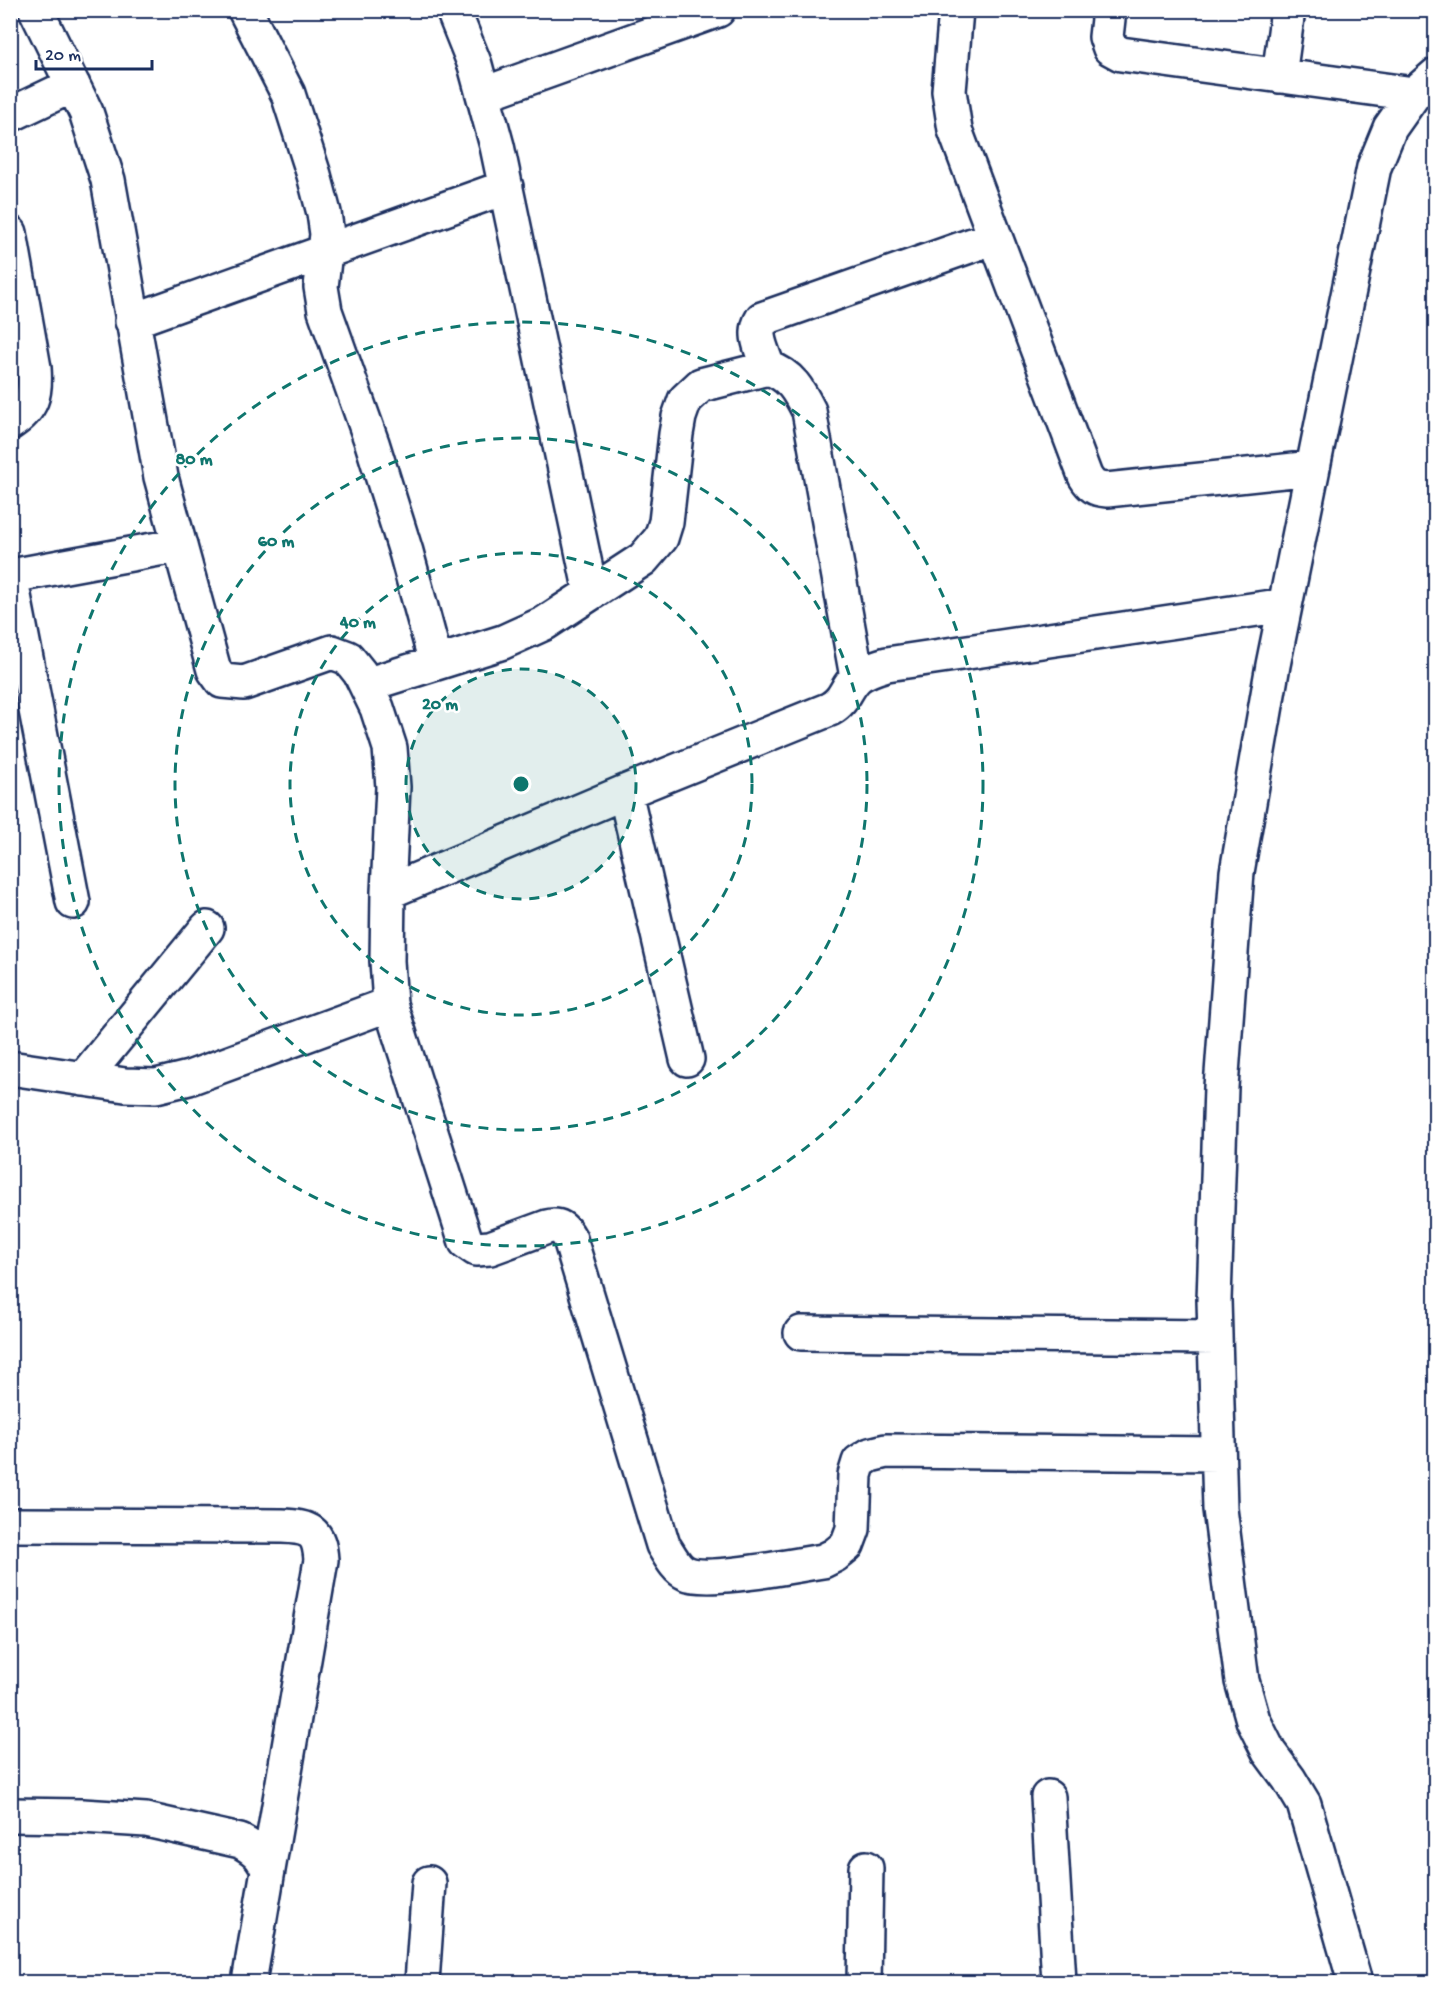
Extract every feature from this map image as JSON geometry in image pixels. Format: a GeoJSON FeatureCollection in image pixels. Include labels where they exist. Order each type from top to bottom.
{"type":"FeatureCollection","features":[{"type":"Feature","properties":{"kind":"street"},"geometry":{"type":"LineString","coordinates":[[36,10],[86,112],[108,180],[161,477],[214,670],[222,681],[244,682],[332,652],[348,658],[360,673],[377,708],[390,748],[393,787],[387,961],[390,1004],[466,1242],[476,1249],[490,1248],[556,1225],[565,1230],[570,1239],[663,1545],[672,1560],[684,1573],[705,1577],[823,1561],[835,1555],[848,1545],[853,1528],[855,1475],[859,1462],[870,1455],[886,1451],[1218,1454]]}},
{"type":"Feature","properties":{"kind":"street"},"geometry":{"type":"LineString","coordinates":[[245,10],[288,94],[314,175],[327,234],[321,287],[325,311],[372,443],[406,552],[436,663]]}},
{"type":"Feature","properties":{"kind":"street"},"geometry":{"type":"LineString","coordinates":[[453,10],[484,94],[506,187],[591,592]]}},
{"type":"Feature","properties":{"kind":"street"},"geometry":{"type":"LineString","coordinates":[[484,94],[718,10]]}},
{"type":"Feature","properties":{"kind":"street"},"geometry":{"type":"LineString","coordinates":[[956,10],[950,91],[955,130],[1085,476],[1091,485],[1107,490],[1312,468]]}},
{"type":"Feature","properties":{"kind":"street"},"geometry":{"type":"LineString","coordinates":[[1108,10],[1106,37],[1110,48],[1121,54],[1279,76],[1425,85]]}},
{"type":"Feature","properties":{"kind":"street"},"geometry":{"type":"LineString","coordinates":[[1279,76],[1288,10]]}},
{"type":"Feature","properties":{"kind":"street"},"geometry":{"type":"LineString","coordinates":[[10,115],[73,85]]}},
{"type":"Feature","properties":{"kind":"street"},"geometry":{"type":"LineString","coordinates":[[1355,1983],[1304,1804],[1269,1752],[1253,1720],[1242,1681],[1220,1509],[1218,1454],[1214,1300],[1221,1087],[1237,872],[1312,468],[1374,167],[1390,128],[1425,85]]}},
{"type":"Feature","properties":{"kind":"street"},"geometry":{"type":"LineString","coordinates":[[132,321],[506,187]]}},
{"type":"Feature","properties":{"kind":"street"},"geometry":{"type":"LineString","coordinates":[[10,233],[36,387],[30,405],[20,417],[10,423]]}},
{"type":"Feature","properties":{"kind":"street"},"geometry":{"type":"LineString","coordinates":[[768,368],[756,333],[757,326],[762,319],[995,237]]}},
{"type":"Feature","properties":{"kind":"street"},"geometry":{"type":"LineString","coordinates":[[366,685],[503,642],[545,623],[644,559],[662,538],[666,522],[676,434],[685,400],[701,385],[768,368],[780,372],[793,382],[809,411],[857,677]]}},
{"type":"Feature","properties":{"kind":"street"},"geometry":{"type":"LineString","coordinates":[[73,902],[11,575],[180,545]]}},
{"type":"Feature","properties":{"kind":"street"},"geometry":{"type":"LineString","coordinates":[[388,892],[830,709],[840,704],[857,677],[870,669],[888,664],[1285,604]]}},
{"type":"Feature","properties":{"kind":"street"},"geometry":{"type":"LineString","coordinates":[[626,792],[687,1059]]}},
{"type":"Feature","properties":{"kind":"street"},"geometry":{"type":"LineString","coordinates":[[83,1079],[207,928]]}},
{"type":"Feature","properties":{"kind":"street"},"geometry":{"type":"LineString","coordinates":[[10,1068],[125,1085],[156,1086],[189,1078],[390,1004]]}},
{"type":"Feature","properties":{"kind":"street"},"geometry":{"type":"LineString","coordinates":[[801,1333],[1215,1337]]}},
{"type":"Feature","properties":{"kind":"street"},"geometry":{"type":"LineString","coordinates":[[10,1525],[300,1527],[312,1532],[320,1544],[321,1560],[249,1983]]}},
{"type":"Feature","properties":{"kind":"street"},"geometry":{"type":"LineString","coordinates":[[1048,1797],[1059,1983]]}},
{"type":"Feature","properties":{"kind":"street"},"geometry":{"type":"LineString","coordinates":[[10,1815],[146,1820],[240,1841],[254,1848],[263,1857],[268,1870]]}},
{"type":"Feature","properties":{"kind":"street"},"geometry":{"type":"LineString","coordinates":[[864,1983],[866,1868]]}},
{"type":"Feature","properties":{"kind":"street"},"geometry":{"type":"LineString","coordinates":[[422,1983],[429,1883]]}}]}
